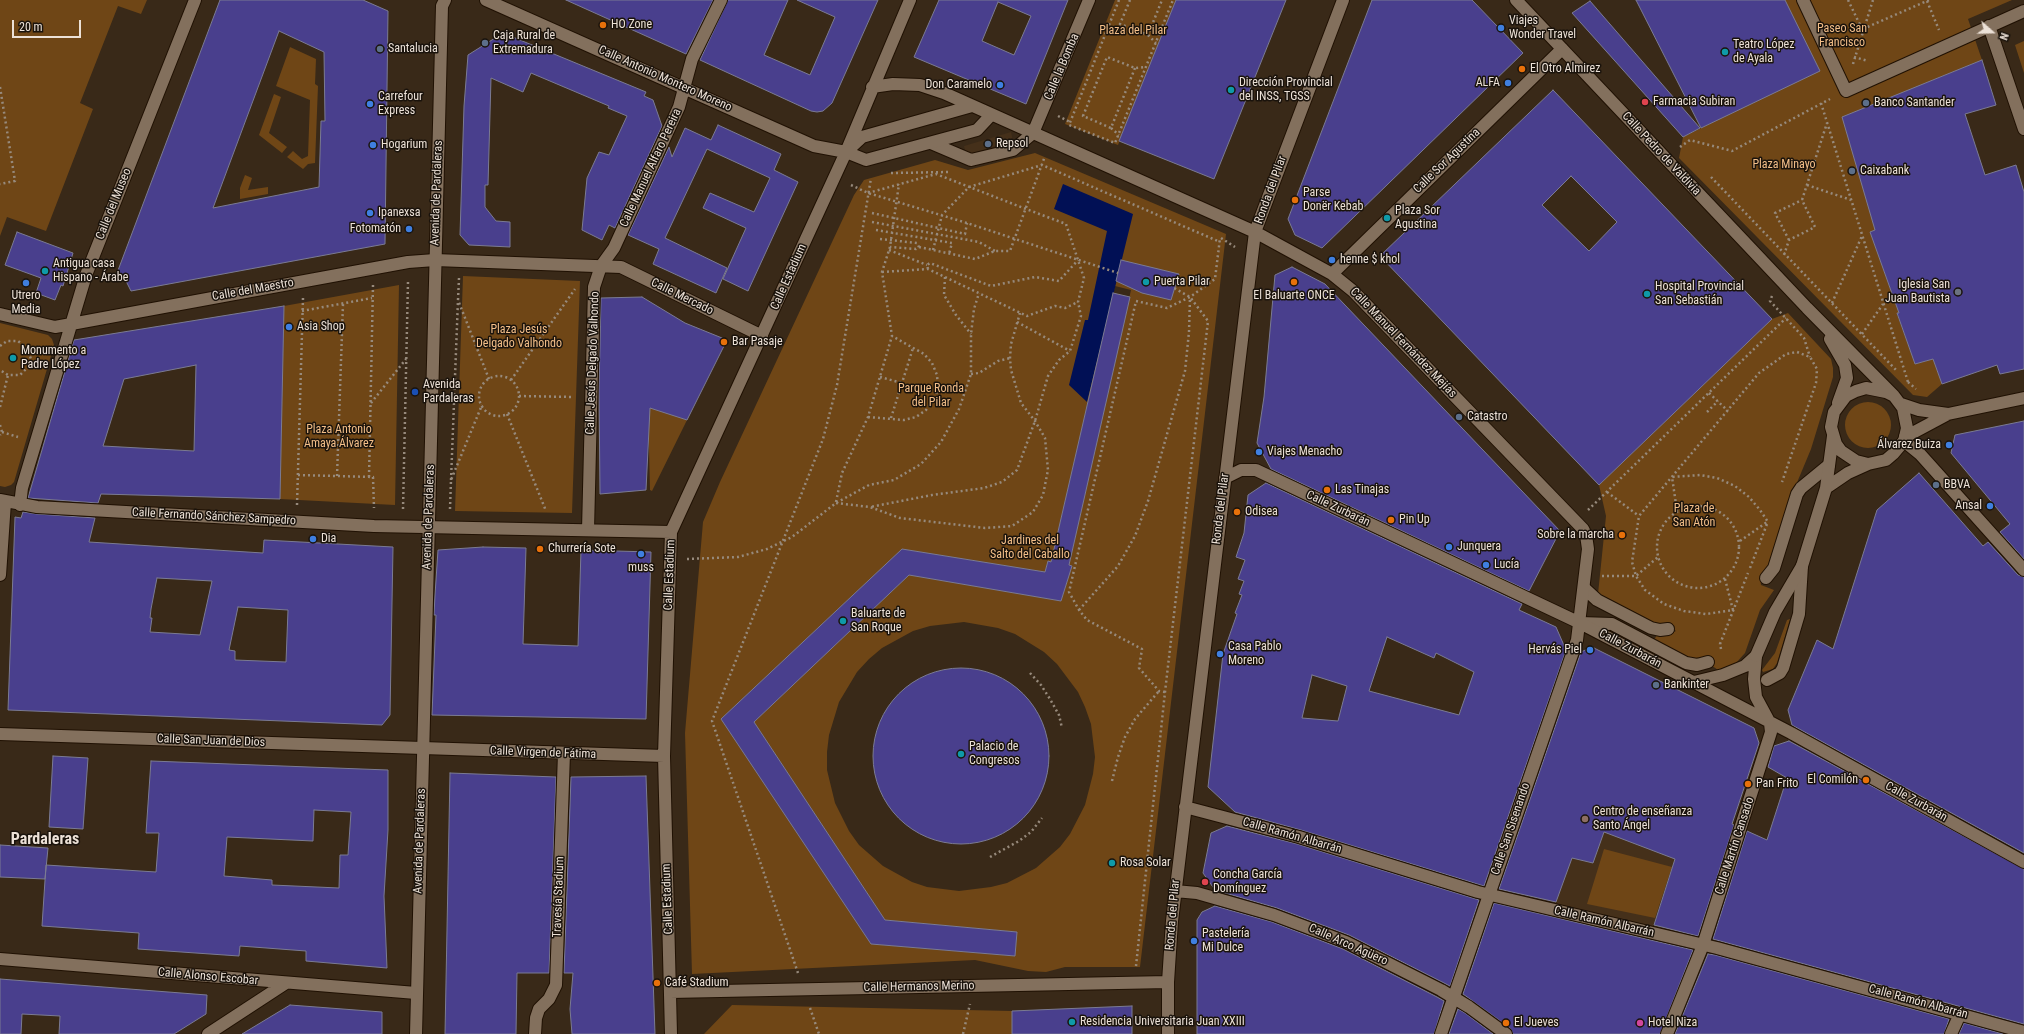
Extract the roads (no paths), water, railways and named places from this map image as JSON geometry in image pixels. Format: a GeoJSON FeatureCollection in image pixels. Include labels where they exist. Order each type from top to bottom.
{"type":"FeatureCollection","features":[{"type":"Feature","properties":{"kind":"street","name":"Calle del Museo"},"geometry":{"type":"LineString","coordinates":[[20,505],[22,488],[86,275],[196,0]]}},
{"type":"Feature","properties":{"kind":"street","name":"Avenida de Pardaleras"},"geometry":{"type":"LineString","coordinates":[[416,1034],[442,6],[445,0]]}},
{"type":"Feature","properties":{"kind":"street","name":"Calle Antonio Montero Moreno"},"geometry":{"type":"LineString","coordinates":[[486,0],[814,146],[846,152]]}},
{"type":"Feature","properties":{"kind":"street","name":"Calle Manuel Alfaro Pereira"},"geometry":{"type":"LineString","coordinates":[[601,266],[614,248],[676,114],[692,59],[721,0]]}},
{"type":"Feature","properties":{"kind":"street"},"geometry":{"type":"LineString","coordinates":[[872,87],[910,0]]}},
{"type":"Feature","properties":{"kind":"street","name":"Calle la Bomba"},"geometry":{"type":"LineString","coordinates":[[1033,133],[1089,0]]}},
{"type":"Feature","properties":{"kind":"street","name":"Ronda del Pilar"},"geometry":{"type":"LineString","coordinates":[[1168,1034],[1168,982],[1175,891],[1255,232],[1344,0]]}},
{"type":"Feature","properties":{"kind":"street","name":"Calle Pedro de Valdivia"},"geometry":{"type":"LineString","coordinates":[[1516,0],[1807,308],[1897,400]]}},
{"type":"Feature","properties":{"kind":"street"},"geometry":{"type":"LineString","coordinates":[[1803,0],[1846,91],[2024,11]]}},
{"type":"Feature","properties":{"kind":"street"},"geometry":{"type":"LineString","coordinates":[[1989,26],[2024,129]]}},
{"type":"Feature","properties":{"kind":"street","name":"Calle Sor Agustina"},"geometry":{"type":"LineString","coordinates":[[1332,274],[1562,49]]}},
{"type":"Feature","properties":{"kind":"street"},"geometry":{"type":"LineString","coordinates":[[872,87],[893,84],[920,85],[944,92],[991,115],[1255,232]]}},
{"type":"Feature","properties":{"kind":"street","name":"Calle Estadium"},"geometry":{"type":"LineString","coordinates":[[671,1034],[664,756],[671,532],[846,152],[872,87]]}},
{"type":"Feature","properties":{"kind":"street"},"geometry":{"type":"LineString","coordinates":[[972,106],[862,137],[846,152],[866,160],[977,130],[991,115]]}},
{"type":"Feature","properties":{"kind":"street"},"geometry":{"type":"LineString","coordinates":[[931,143],[971,160],[1013,150],[1033,133]]}},
{"type":"Feature","properties":{"kind":"street","name":"Calle Manuel Fernández Mejías"},"geometry":{"type":"LineString","coordinates":[[1255,232],[1332,274],[1353,291],[1576,522],[1586,535],[1588,542],[1580,623]]}},
{"type":"Feature","properties":{"kind":"street","name":"Calle del Maestro"},"geometry":{"type":"LineString","coordinates":[[0,314],[55,327],[373,268],[408,262],[435,260]]}},
{"type":"Feature","properties":{"kind":"street"},"geometry":{"type":"LineString","coordinates":[[435,260],[582,267],[601,266]]}},
{"type":"Feature","properties":{"kind":"street","name":"Calle Jesús Delgado Valhondo"},"geometry":{"type":"LineString","coordinates":[[588,530],[594,287],[601,266]]}},
{"type":"Feature","properties":{"kind":"street","name":"Calle Mercado"},"geometry":{"type":"LineString","coordinates":[[601,266],[621,267],[762,336]]}},
{"type":"Feature","properties":{"kind":"street","name":"Calle Pedro de Valdivia"},"geometry":{"type":"LineString","coordinates":[[1807,308],[1836,348],[1845,365],[1846,378],[1838,404]]}},
{"type":"Feature","properties":{"kind":"street"},"geometry":{"type":"LineString","coordinates":[[1770,723],[1756,697],[1754,679],[1756,656],[1775,612],[1802,566],[1826,488],[1833,436],[1832,418],[1838,404],[1846,396],[1856,391],[1866,388],[1877,389],[1919,410],[1948,414]]}},
{"type":"Feature","properties":{"kind":"street"},"geometry":{"type":"LineString","coordinates":[[1826,488],[1848,473],[1868,464],[1886,460],[1905,439],[1948,414],[2024,398]]}},
{"type":"Feature","properties":{"kind":"street"},"geometry":{"type":"LineString","coordinates":[[1897,400],[1907,418],[1905,439]]}},
{"type":"Feature","properties":{"kind":"street"},"geometry":{"type":"LineString","coordinates":[[1833,436],[1841,451],[1856,461],[1868,464]]}},
{"type":"Feature","properties":{"kind":"street"},"geometry":{"type":"LineString","coordinates":[[1905,439],[2024,570]]}},
{"type":"Feature","properties":{"kind":"street"},"geometry":{"type":"LineString","coordinates":[[1766,578],[1774,568],[1801,488],[1829,465]]}},
{"type":"Feature","properties":{"kind":"street","name":"Calle Zurbarán"},"geometry":{"type":"LineString","coordinates":[[1225,478],[1241,470],[1256,470],[1580,623],[1694,682],[1930,809],[2024,862]]}},
{"type":"Feature","properties":{"kind":"street"},"geometry":{"type":"LineString","coordinates":[[0,575],[3,501]]}},
{"type":"Feature","properties":{"kind":"street","name":"Calle Fernando Sánchez Sampedro"},"geometry":{"type":"LineString","coordinates":[[3,501],[38,507],[428,528]]}},
{"type":"Feature","properties":{"kind":"street"},"geometry":{"type":"LineString","coordinates":[[428,528],[671,532]]}},
{"type":"Feature","properties":{"kind":"street"},"geometry":{"type":"LineString","coordinates":[[1767,680],[1780,673],[1783,668],[1799,614],[1802,566]]}},
{"type":"Feature","properties":{"kind":"street"},"geometry":{"type":"LineString","coordinates":[[1584,588],[1597,600],[1652,628],[1660,630],[1668,629]]}},
{"type":"Feature","properties":{"kind":"street"},"geometry":{"type":"LineString","coordinates":[[1580,623],[1606,624],[1618,627],[1691,665],[1708,662]]}},
{"type":"Feature","properties":{"kind":"street","name":"Calle San Sisenando"},"geometry":{"type":"LineString","coordinates":[[1441,1034],[1577,640],[1580,623]]}},
{"type":"Feature","properties":{"kind":"street"},"geometry":{"type":"LineString","coordinates":[[1694,682],[1723,675],[1745,666],[1756,656]]}},
{"type":"Feature","properties":{"kind":"street","name":"Calle Martín Cansado"},"geometry":{"type":"LineString","coordinates":[[1667,1034],[1703,945],[1771,732],[1770,723]]}},
{"type":"Feature","properties":{"kind":"street","name":"Calle San Juan de Dios"},"geometry":{"type":"LineString","coordinates":[[0,734],[423,749]]}},
{"type":"Feature","properties":{"kind":"street","name":"Calle Virgen de Fátima"},"geometry":{"type":"LineString","coordinates":[[423,749],[664,756]]}},
{"type":"Feature","properties":{"kind":"street","name":"Travesía Stadium"},"geometry":{"type":"LineString","coordinates":[[535,1034],[536,1018],[539,1008],[549,999],[556,985],[564,753]]}},
{"type":"Feature","properties":{"kind":"street","name":"Calle Ramón Albarrán"},"geometry":{"type":"LineString","coordinates":[[1185,807],[1300,837],[1489,894],[1703,945],[2024,1032]]}},
{"type":"Feature","properties":{"kind":"street","name":"Calle Arco Agüero"},"geometry":{"type":"LineString","coordinates":[[1175,891],[1204,895],[1274,915],[1327,934],[1410,973],[1454,998],[1506,1034]]}},
{"type":"Feature","properties":{"kind":"street","name":"Calle Alonso Escobar"},"geometry":{"type":"LineString","coordinates":[[0,959],[416,993]]}},
{"type":"Feature","properties":{"kind":"street","name":"Calle Hermanos Merino"},"geometry":{"type":"LineString","coordinates":[[670,992],[1168,982]]}},
{"type":"Feature","properties":{"kind":"street"},"geometry":{"type":"LineString","coordinates":[[208,1034],[286,983]]}},
{"type":"Feature","properties":{"kind":"street"},"geometry":{"type":"LineString","coordinates":[[1951,1034],[1960,1014]]}},
{"type":"Feature","properties":{"kind":"place","name":"HO Zone"},"geometry":{"type":"Point","coordinates":[603,25]}},
{"type":"Feature","properties":{"kind":"place","name":"Viajes Wonder Travel"},"geometry":{"type":"Point","coordinates":[1501,28]}},
{"type":"Feature","properties":{"kind":"place","name":"Caja Rural de Extremadura"},"geometry":{"type":"Point","coordinates":[485,43]}},
{"type":"Feature","properties":{"kind":"place","name":"Santalucia"},"geometry":{"type":"Point","coordinates":[380,49]}},
{"type":"Feature","properties":{"kind":"place","name":"Teatro López de Ayala"},"geometry":{"type":"Point","coordinates":[1725,52]}},
{"type":"Feature","properties":{"kind":"place","name":"El Otro Almirez"},"geometry":{"type":"Point","coordinates":[1522,69]}},
{"type":"Feature","properties":{"kind":"place","name":"ALFA"},"geometry":{"type":"Point","coordinates":[1508,83]}},
{"type":"Feature","properties":{"kind":"place","name":"Don Caramelo"},"geometry":{"type":"Point","coordinates":[1000,85]}},
{"type":"Feature","properties":{"kind":"place","name":"Dirección Provincial del INSS, TGSS"},"geometry":{"type":"Point","coordinates":[1231,90]}},
{"type":"Feature","properties":{"kind":"place","name":"Farmacia Subiran"},"geometry":{"type":"Point","coordinates":[1645,102]}},
{"type":"Feature","properties":{"kind":"place","name":"Banco Santander"},"geometry":{"type":"Point","coordinates":[1866,103]}},
{"type":"Feature","properties":{"kind":"place","name":"Carrefour Express"},"geometry":{"type":"Point","coordinates":[370,104]}},
{"type":"Feature","properties":{"kind":"place","name":"Repsol"},"geometry":{"type":"Point","coordinates":[988,144]}},
{"type":"Feature","properties":{"kind":"place","name":"Hogarium"},"geometry":{"type":"Point","coordinates":[373,145]}},
{"type":"Feature","properties":{"kind":"place","name":"Caixabank"},"geometry":{"type":"Point","coordinates":[1852,171]}},
{"type":"Feature","properties":{"kind":"place","name":"Parse Donër Kebab"},"geometry":{"type":"Point","coordinates":[1295,200]}},
{"type":"Feature","properties":{"kind":"place","name":"Ipanexsa"},"geometry":{"type":"Point","coordinates":[370,213]}},
{"type":"Feature","properties":{"kind":"place","name":"Plaza Sor Agustina"},"geometry":{"type":"Point","coordinates":[1387,218]}},
{"type":"Feature","properties":{"kind":"place","name":"Fotomatón"},"geometry":{"type":"Point","coordinates":[409,229]}},
{"type":"Feature","properties":{"kind":"place","name":"henne $ khol"},"geometry":{"type":"Point","coordinates":[1332,260]}},
{"type":"Feature","properties":{"kind":"place","name":"Antigua casa Hispano - Árabe"},"geometry":{"type":"Point","coordinates":[45,271]}},
{"type":"Feature","properties":{"kind":"place","name":"Puerta Pilar"},"geometry":{"type":"Point","coordinates":[1146,282]}},
{"type":"Feature","properties":{"kind":"place","name":"El Baluarte ONCE"},"geometry":{"type":"Point","coordinates":[1294,282]}},
{"type":"Feature","properties":{"kind":"place","name":"Utrero Media"},"geometry":{"type":"Point","coordinates":[26,283]}},
{"type":"Feature","properties":{"kind":"place","name":"Iglesia San Juan Bautista"},"geometry":{"type":"Point","coordinates":[1958,292]}},
{"type":"Feature","properties":{"kind":"place","name":"Hospital Provincial San Sebastián"},"geometry":{"type":"Point","coordinates":[1647,294]}},
{"type":"Feature","properties":{"kind":"place","name":"Asia Shop"},"geometry":{"type":"Point","coordinates":[289,327]}},
{"type":"Feature","properties":{"kind":"place","name":"Bar Pasaje"},"geometry":{"type":"Point","coordinates":[724,342]}},
{"type":"Feature","properties":{"kind":"place","name":"Monumento a Padre López"},"geometry":{"type":"Point","coordinates":[13,358]}},
{"type":"Feature","properties":{"kind":"place","name":"Avenida Pardaleras"},"geometry":{"type":"Point","coordinates":[415,392]}},
{"type":"Feature","properties":{"kind":"place","name":"Catastro"},"geometry":{"type":"Point","coordinates":[1459,417]}},
{"type":"Feature","properties":{"kind":"place","name":"Álvarez Buiza"},"geometry":{"type":"Point","coordinates":[1949,445]}},
{"type":"Feature","properties":{"kind":"place","name":"Viajes Menacho"},"geometry":{"type":"Point","coordinates":[1259,452]}},
{"type":"Feature","properties":{"kind":"place","name":"BBVA"},"geometry":{"type":"Point","coordinates":[1936,485]}},
{"type":"Feature","properties":{"kind":"place","name":"Las Tinajas"},"geometry":{"type":"Point","coordinates":[1327,490]}},
{"type":"Feature","properties":{"kind":"place","name":"Ansal"},"geometry":{"type":"Point","coordinates":[1990,506]}},
{"type":"Feature","properties":{"kind":"place","name":"Odisea"},"geometry":{"type":"Point","coordinates":[1237,512]}},
{"type":"Feature","properties":{"kind":"place","name":"Pin Up"},"geometry":{"type":"Point","coordinates":[1391,520]}},
{"type":"Feature","properties":{"kind":"place","name":"Sobre la marcha"},"geometry":{"type":"Point","coordinates":[1622,535]}},
{"type":"Feature","properties":{"kind":"place","name":"Dia"},"geometry":{"type":"Point","coordinates":[313,539]}},
{"type":"Feature","properties":{"kind":"place","name":"Junquera"},"geometry":{"type":"Point","coordinates":[1449,547]}},
{"type":"Feature","properties":{"kind":"place","name":"Churrería Sote"},"geometry":{"type":"Point","coordinates":[540,549]}},
{"type":"Feature","properties":{"kind":"place","name":"muss"},"geometry":{"type":"Point","coordinates":[641,554]}},
{"type":"Feature","properties":{"kind":"place","name":"Lucía"},"geometry":{"type":"Point","coordinates":[1486,565]}},
{"type":"Feature","properties":{"kind":"place","name":"Baluarte de San Roque"},"geometry":{"type":"Point","coordinates":[843,621]}},
{"type":"Feature","properties":{"kind":"place","name":"Hervás Piel"},"geometry":{"type":"Point","coordinates":[1590,650]}},
{"type":"Feature","properties":{"kind":"place","name":"Casa Pablo Moreno"},"geometry":{"type":"Point","coordinates":[1220,654]}},
{"type":"Feature","properties":{"kind":"place","name":"Bankinter"},"geometry":{"type":"Point","coordinates":[1656,685]}},
{"type":"Feature","properties":{"kind":"place","name":"Palacio de Congresos"},"geometry":{"type":"Point","coordinates":[961,754]}},
{"type":"Feature","properties":{"kind":"place","name":"El Comilón"},"geometry":{"type":"Point","coordinates":[1866,780]}},
{"type":"Feature","properties":{"kind":"place","name":"Pan Frito"},"geometry":{"type":"Point","coordinates":[1748,784]}},
{"type":"Feature","properties":{"kind":"place","name":"Centro de enseñanza Santo Ángel"},"geometry":{"type":"Point","coordinates":[1585,819]}},
{"type":"Feature","properties":{"kind":"place","name":"Rosa Solar"},"geometry":{"type":"Point","coordinates":[1112,863]}},
{"type":"Feature","properties":{"kind":"place","name":"Concha García Domínguez"},"geometry":{"type":"Point","coordinates":[1205,882]}},
{"type":"Feature","properties":{"kind":"place","name":"Pastelería Mi Dulce"},"geometry":{"type":"Point","coordinates":[1194,941]}},
{"type":"Feature","properties":{"kind":"place","name":"Café Stadium"},"geometry":{"type":"Point","coordinates":[657,983]}},
{"type":"Feature","properties":{"kind":"place","name":"Residencia Universitaria Juan XXIII"},"geometry":{"type":"Point","coordinates":[1072,1022]}},
{"type":"Feature","properties":{"kind":"place","name":"El Jueves"},"geometry":{"type":"Point","coordinates":[1506,1023]}},
{"type":"Feature","properties":{"kind":"place","name":"Hotel Niza"},"geometry":{"type":"Point","coordinates":[1640,1023]}},
{"type":"Feature","properties":{"kind":"district","name":"Pardaleras"},"geometry":{"type":"Point","coordinates":[45,840]}},
{"type":"Feature","properties":{"kind":"park label","name":"Plaza del Pilar"},"geometry":{"type":"Point","coordinates":[1133,31]}},
{"type":"Feature","properties":{"kind":"park label","name":"Paseo San Francisco"},"geometry":{"type":"Point","coordinates":[1842,36]}},
{"type":"Feature","properties":{"kind":"park label","name":"Plaza Minayo"},"geometry":{"type":"Point","coordinates":[1784,165]}},
{"type":"Feature","properties":{"kind":"park label","name":"Plaza Jesús Delgado Valhondo"},"geometry":{"type":"Point","coordinates":[519,337]}},
{"type":"Feature","properties":{"kind":"park label","name":"Parque Ronda del Pilar"},"geometry":{"type":"Point","coordinates":[931,396]}},
{"type":"Feature","properties":{"kind":"park label","name":"Plaza Antonio Amaya Álvarez"},"geometry":{"type":"Point","coordinates":[339,437]}},
{"type":"Feature","properties":{"kind":"park label","name":"Plaza de San Atón"},"geometry":{"type":"Point","coordinates":[1694,516]}},
{"type":"Feature","properties":{"kind":"park label","name":"Jardines del Salto del Caballo"},"geometry":{"type":"Point","coordinates":[1030,548]}}]}
